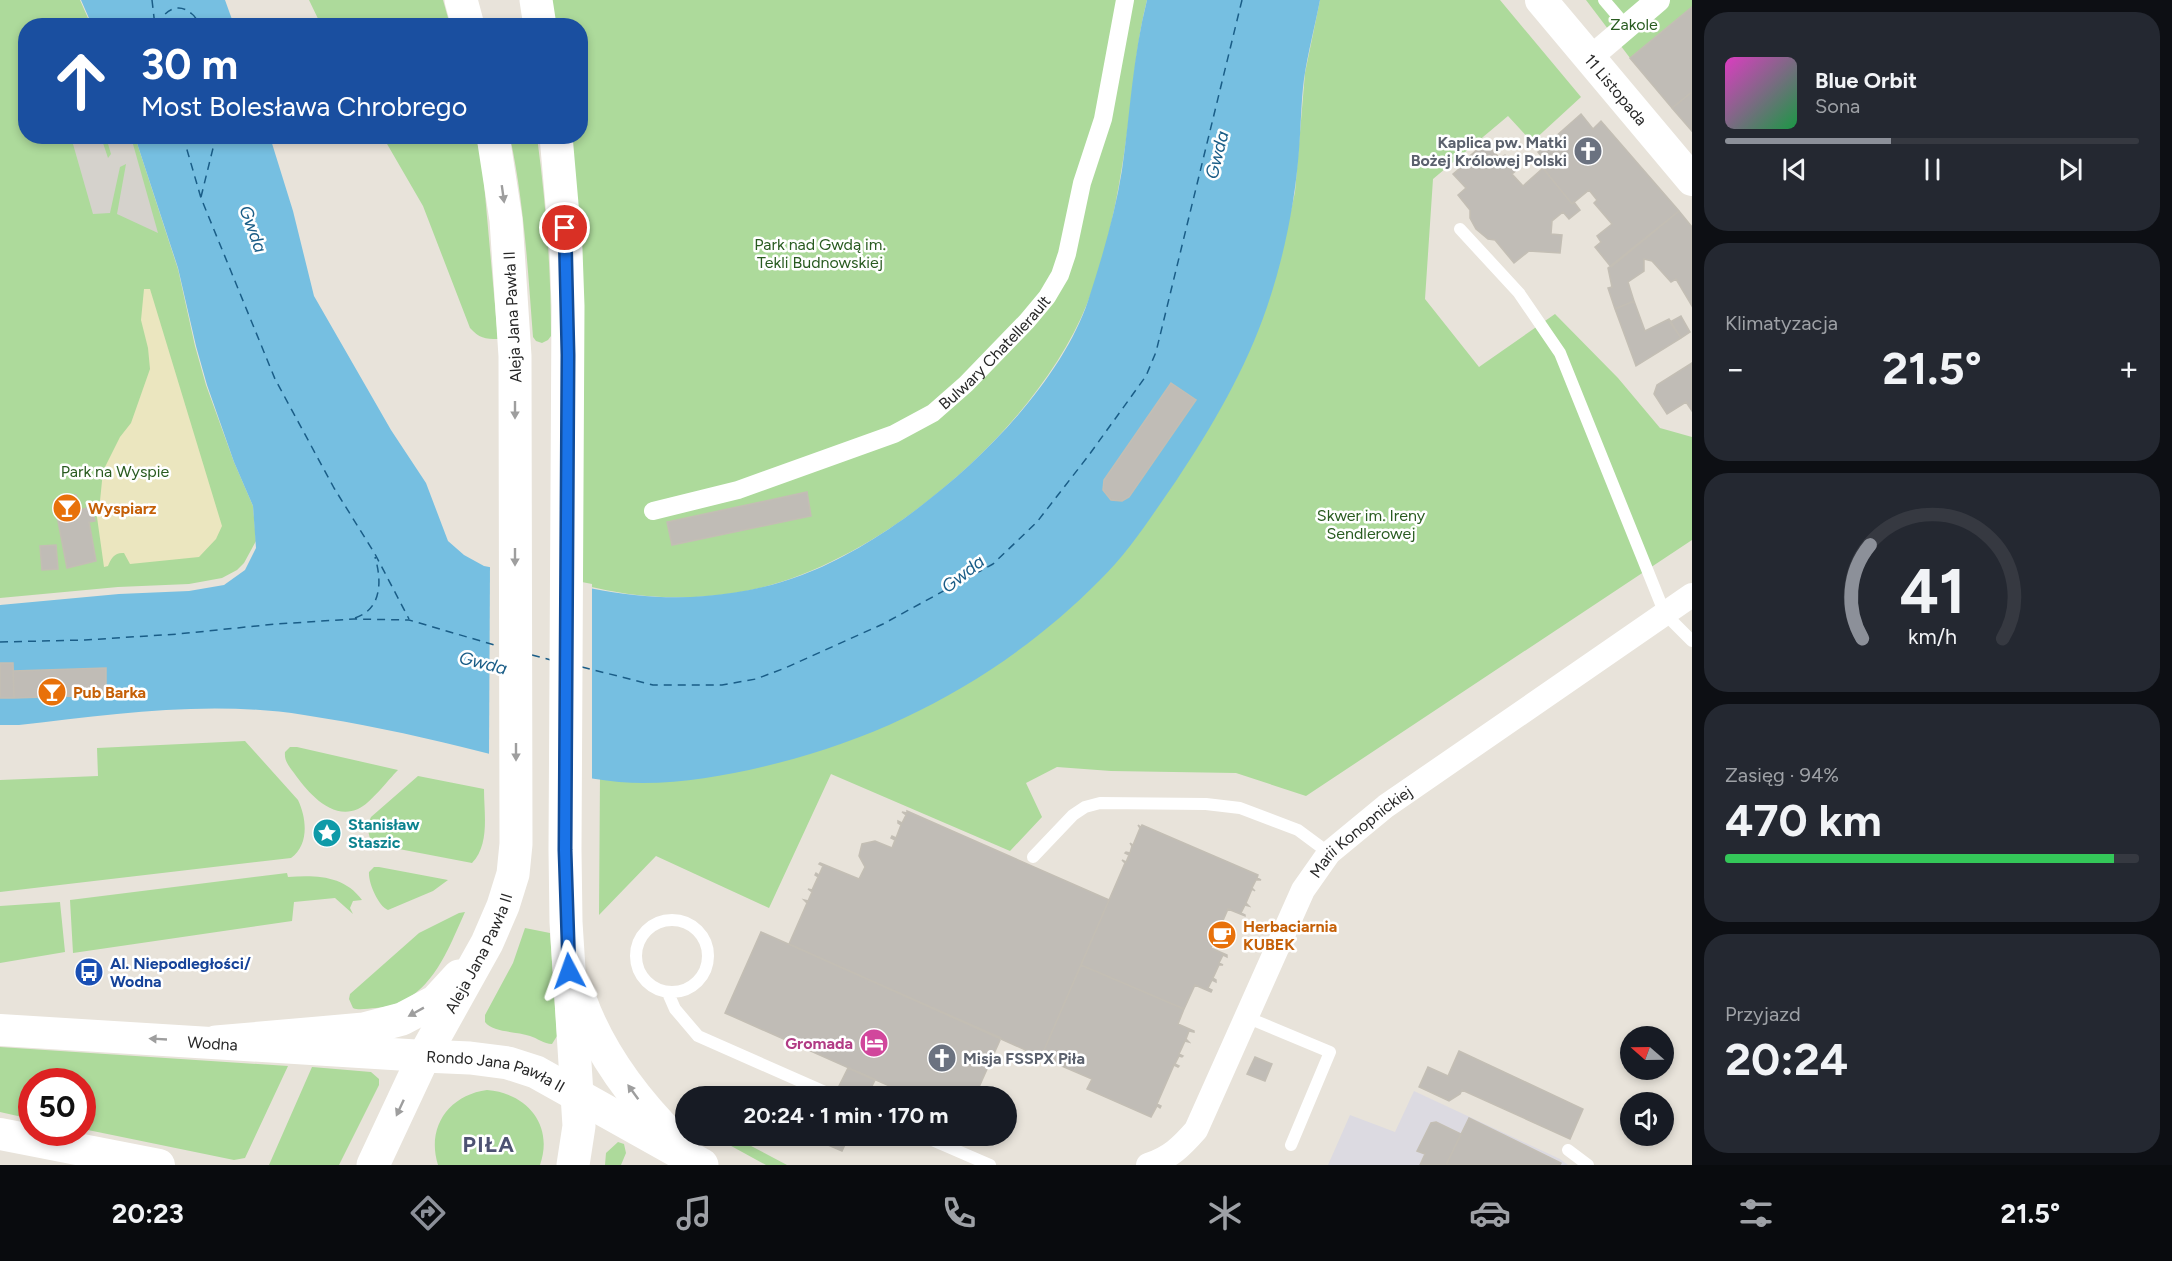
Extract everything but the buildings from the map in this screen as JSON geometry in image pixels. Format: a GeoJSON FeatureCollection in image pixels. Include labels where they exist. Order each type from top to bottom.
{"type":"FeatureCollection","features":[{"type":"Feature","properties":{"kind":"main road"},"geometry":{"type":"LineString","coordinates":[[461,0],[466,18]]}},
{"type":"Feature","properties":{"kind":"main road"},"geometry":{"type":"LineString","coordinates":[[536,0],[539,18]]}},
{"type":"Feature","properties":{"kind":"main road","name":"Aleja Jana Pawła II"},"geometry":{"type":"LineString","coordinates":[[424,1056],[487,943],[503,906],[513,874],[516,844],[514,310],[506,220],[494,144]]}},
{"type":"Feature","properties":{"kind":"main road"},"geometry":{"type":"LineString","coordinates":[[557,144],[562,184],[568,295],[565,850],[568,950],[578,1098],[702,1165]]}},
{"type":"Feature","properties":{"kind":"main road"},"geometry":{"type":"LineString","coordinates":[[216,1042],[364,1029],[402,1019],[436,1000],[487,943]]}},
{"type":"Feature","properties":{"kind":"main road"},"geometry":{"type":"LineString","coordinates":[[568,950],[580,1001],[600,1045],[654,1119],[702,1165]]}},
{"type":"Feature","properties":{"kind":"main road","name":"Rondo Jana Pawła II"},"geometry":{"type":"LineString","coordinates":[[373,1165],[424,1056],[470,1058],[508,1063],[536,1072],[578,1098],[579,1126],[573,1165]]}},
{"type":"Feature","properties":{"kind":"street","name":"Bulwary Chatellerault"},"geometry":{"type":"LineString","coordinates":[[653,511],[738,490],[894,434],[933,413],[966,384],[1027,321],[1047,297],[1060,275],[1067,254],[1082,183],[1103,119],[1125,0]]}},
{"type":"Feature","properties":{"kind":"street","name":"11 Listopada"},"geometry":{"type":"LineString","coordinates":[[1541,0],[1692,180]]}},
{"type":"Feature","properties":{"kind":"street"},"geometry":{"type":"LineString","coordinates":[[1590,58],[1658,0]]}},
{"type":"Feature","properties":{"kind":"street","name":"Marii Konopnickiej"},"geometry":{"type":"LineString","coordinates":[[1148,1165],[1164,1160],[1179,1149],[1196,1130],[1303,890],[1329,853],[1386,806],[1692,596]]}},
{"type":"Feature","properties":{"kind":"street","name":"Wodna"},"geometry":{"type":"LineString","coordinates":[[0,1030],[424,1056]]}},
{"type":"Feature","properties":{"kind":"street"},"geometry":{"type":"LineString","coordinates":[[0,1134],[159,1165]]}},
{"type":"Feature","properties":{"kind":"lane"},"geometry":{"type":"LineString","coordinates":[[1604,0],[1627,27]]}},
{"type":"Feature","properties":{"kind":"lane"},"geometry":{"type":"LineString","coordinates":[[1460,229],[1519,293],[1560,353],[1665,614],[1692,641]]}},
{"type":"Feature","properties":{"kind":"lane"},"geometry":{"type":"LineString","coordinates":[[1033,857],[1073,815],[1085,807],[1100,803],[1206,804],[1240,808],[1298,830],[1329,853]]}},
{"type":"Feature","properties":{"kind":"lane"},"geometry":{"type":"LineString","coordinates":[[668,993],[687,990],[701,979],[709,953],[697,929],[689,924],[671,920],[646,930],[637,946],[636,964],[645,980],[651,987],[668,993],[675,1009],[698,1036],[811,1086]]}},
{"type":"Feature","properties":{"kind":"lane"},"geometry":{"type":"LineString","coordinates":[[1246,1017],[1330,1052],[1291,1145]]}},
{"type":"Feature","properties":{"kind":"lane"},"geometry":{"type":"LineString","coordinates":[[946,1146],[990,1165]]}},
{"type":"Feature","properties":{"kind":"lane"},"geometry":{"type":"LineString","coordinates":[[1568,1150],[1588,1165]]}},
{"type":"Feature","properties":{"kind":"shaded area"},"geometry":{"type":"Polygon","coordinates":[[[73,144],[103,144],[108,158],[111,154],[108,144],[133,144],[158,233],[117,214],[126,164],[120,167],[110,213],[93,214],[73,144]]]}},
{"type":"Feature","properties":{"kind":"shaded area"},"geometry":{"type":"Polygon","coordinates":[[[1414,1091],[1560,1159],[1568,1165],[1328,1165],[1350,1115],[1395,1132],[1414,1091]]]}},
{"type":"Feature","properties":{"kind":"green space","name":"Park na Wyspie"},"geometry":{"type":"Polygon","coordinates":[[[0,0],[80,0],[88,18],[18,18],[18,144],[137,144],[178,269],[206,385],[253,506],[256,541],[244,563],[237,570],[222,578],[189,584],[118,587],[0,598],[0,0]]]}},
{"type":"Feature","properties":{"kind":"green space"},"geometry":{"type":"Polygon","coordinates":[[[309,0],[443,0],[448,18],[318,18],[309,0]]]}},
{"type":"Feature","properties":{"kind":"green space","name":"Park nad Gwdą im. Tekli Budnowskiej"},"geometry":{"type":"Polygon","coordinates":[[[535,0],[1147,0],[1138,44],[1114,213],[1095,282],[1064,351],[1032,397],[994,442],[950,483],[902,520],[852,551],[801,575],[751,590],[686,597],[627,594],[566,582],[556,144],[588,144],[588,18],[539,18],[535,0]]]}},
{"type":"Feature","properties":{"kind":"green space","name":"Skwer im. Ireny Sendlerowej"},"geometry":{"type":"Polygon","coordinates":[[[1320,0],[1500,0],[1581,97],[1532,142],[1508,116],[1433,179],[1425,299],[1479,367],[1555,314],[1618,378],[1660,428],[1692,437],[1692,540],[1306,796],[1236,773],[1111,771],[1057,767],[1026,783],[1042,817],[1010,851],[831,774],[769,908],[656,856],[599,915],[600,774],[1288,224],[1295,192],[1305,73],[1320,0]]]}},
{"type":"Feature","properties":{"kind":"green space","name":"Zakole"},"geometry":{"type":"Polygon","coordinates":[[[1586,0],[1692,0],[1692,7],[1630,58],[1586,0]]]}},
{"type":"Feature","properties":{"kind":"green space"},"geometry":{"type":"Polygon","coordinates":[[[387,144],[478,144],[482,161],[498,339],[482,337],[470,328],[423,206],[387,144]]]}},
{"type":"Feature","properties":{"kind":"green space"},"geometry":{"type":"Polygon","coordinates":[[[511,144],[538,144],[547,236],[551,311],[551,336],[542,343],[533,337],[522,211],[511,144]]]}},
{"type":"Feature","properties":{"kind":"green space"},"geometry":{"type":"Polygon","coordinates":[[[245,741],[298,800],[301,807],[305,831],[301,846],[291,858],[0,892],[0,780],[98,776],[97,748],[245,741]]]}},
{"type":"Feature","properties":{"kind":"green space"},"geometry":{"type":"Polygon","coordinates":[[[290,747],[398,770],[363,806],[348,812],[338,811],[321,802],[299,780],[285,758],[285,752],[290,747]]]}},
{"type":"Feature","properties":{"kind":"green space"},"geometry":{"type":"Polygon","coordinates":[[[418,776],[484,789],[484,838],[478,855],[472,863],[378,845],[370,839],[367,826],[371,817],[418,776]]]}},
{"type":"Feature","properties":{"kind":"green space"},"geometry":{"type":"Polygon","coordinates":[[[374,867],[448,880],[433,891],[388,910],[377,899],[372,887],[369,872],[374,867]]]}},
{"type":"Feature","properties":{"kind":"green space"},"geometry":{"type":"Polygon","coordinates":[[[287,873],[288,877],[308,876],[338,881],[355,892],[362,900],[353,901],[350,908],[353,914],[335,898],[294,902],[292,921],[73,953],[70,900],[287,873]]]}},
{"type":"Feature","properties":{"kind":"green space"},"geometry":{"type":"Polygon","coordinates":[[[60,902],[65,952],[0,963],[0,906],[60,902]]]}},
{"type":"Feature","properties":{"kind":"green space"},"geometry":{"type":"Polygon","coordinates":[[[465,912],[442,960],[422,987],[410,997],[394,1004],[376,1008],[353,1008],[349,999],[350,994],[419,933],[465,912]]]}},
{"type":"Feature","properties":{"kind":"green space"},"geometry":{"type":"Polygon","coordinates":[[[525,928],[550,933],[557,1036],[552,1044],[525,1034],[494,1028],[485,1022],[485,1015],[513,963],[525,928]]]}},
{"type":"Feature","properties":{"kind":"green space"},"geometry":{"type":"Polygon","coordinates":[[[0,1047],[288,1066],[245,1158],[234,1160],[96,1132],[96,1068],[18,1068],[18,1116],[0,1112],[0,1047]]]}},
{"type":"Feature","properties":{"kind":"green space"},"geometry":{"type":"Polygon","coordinates":[[[312,1067],[371,1072],[379,1079],[379,1085],[339,1165],[269,1165],[312,1067]]]}},
{"type":"Feature","properties":{"kind":"green space"},"geometry":{"type":"Polygon","coordinates":[[[487,1090],[514,1097],[534,1114],[540,1124],[543,1137],[540,1165],[438,1165],[435,1138],[444,1115],[462,1098],[487,1090]]]}},
{"type":"Feature","properties":{"kind":"green space"},"geometry":{"type":"Polygon","coordinates":[[[618,1142],[624,1144],[626,1153],[621,1165],[605,1165],[606,1153],[618,1142]]]}},
{"type":"Feature","properties":{"kind":"green space"},"geometry":{"type":"Polygon","coordinates":[[[731,1146],[751,1146],[787,1165],[766,1165],[731,1146]]]}},
{"type":"Feature","properties":{"kind":"sand"},"geometry":{"type":"Polygon","coordinates":[[[144,289],[150,289],[222,526],[216,539],[199,557],[130,564],[124,553],[118,553],[110,560],[108,566],[104,567],[96,510],[100,501],[103,471],[120,437],[131,423],[150,369],[148,348],[141,320],[144,289]]]}},
{"type":"Feature","properties":{"kind":"water"},"geometry":{"type":"Polygon","coordinates":[[[81,0],[225,0],[231,18],[89,18],[81,0]]]}},
{"type":"Feature","properties":{"kind":"water","name":"Gwda"},"geometry":{"type":"Polygon","coordinates":[[[1147,0],[1320,0],[1304,79],[1292,210],[1273,288],[1259,330],[1227,397],[1176,481],[1131,545],[1100,580],[1066,612],[1029,642],[951,694],[867,734],[823,750],[739,772],[659,783],[599,780],[403,733],[324,718],[268,711],[162,710],[0,725],[0,605],[119,594],[189,591],[224,585],[245,570],[256,548],[253,506],[234,462],[207,385],[178,268],[137,144],[272,144],[293,211],[314,296],[391,430],[426,483],[448,541],[464,555],[484,566],[622,593],[677,597],[730,593],[766,586],[802,575],[843,556],[886,531],[929,500],[971,464],[1009,425],[1043,384],[1070,342],[1088,301],[1108,236],[1122,170],[1142,21],[1147,0]]]}},
{"type":"Feature","properties":{"kind":"pier"},"geometry":{"type":"Polygon","coordinates":[[[490,564],[592,584],[592,780],[545,772],[489,757],[490,564]]]}},
{"type":"Feature","properties":{"kind":"ferry route"},"geometry":{"type":"LineString","coordinates":[[152,0],[154,18]]}},
{"type":"Feature","properties":{"kind":"ferry route"},"geometry":{"type":"LineString","coordinates":[[582,667],[653,685],[722,685],[756,679],[883,624],[993,564],[1037,522],[1146,376],[1156,352],[1242,0]]}},
{"type":"Feature","properties":{"kind":"ferry route"},"geometry":{"type":"LineString","coordinates":[[162,18],[167,12],[176,8],[187,10],[195,18]]}},
{"type":"Feature","properties":{"kind":"ferry route"},"geometry":{"type":"LineString","coordinates":[[185,144],[201,198],[275,379],[334,488],[375,554],[409,619]]}},
{"type":"Feature","properties":{"kind":"ferry route"},"geometry":{"type":"LineString","coordinates":[[201,197],[214,144]]}},
{"type":"Feature","properties":{"kind":"ferry route"},"geometry":{"type":"LineString","coordinates":[[355,618],[370,608],[378,593],[379,575],[375,557]]}},
{"type":"Feature","properties":{"kind":"ferry route"},"geometry":{"type":"LineString","coordinates":[[0,642],[85,640],[178,634],[354,619],[409,620],[498,646]]}},
{"type":"Feature","properties":{"kind":"ferry route"},"geometry":{"type":"LineString","coordinates":[[532,655],[551,660]]}},
{"type":"Feature","properties":{"kind":"place","name":"Kaplica pw. Matki Bożej Królowej Polski"},"geometry":{"type":"Point","coordinates":[1588,151]}},
{"type":"Feature","properties":{"kind":"place","name":"Wyspiarz"},"geometry":{"type":"Point","coordinates":[67,508]}},
{"type":"Feature","properties":{"kind":"place","name":"Pub Barka"},"geometry":{"type":"Point","coordinates":[52,692]}},
{"type":"Feature","properties":{"kind":"place","name":"Stanisław Staszic"},"geometry":{"type":"Point","coordinates":[327,833]}},
{"type":"Feature","properties":{"kind":"place","name":"Herbaciarnia KUBEK"},"geometry":{"type":"Point","coordinates":[1222,935]}},
{"type":"Feature","properties":{"kind":"place","name":"Al. Niepodległości/ Wodna"},"geometry":{"type":"Point","coordinates":[89,972]}},
{"type":"Feature","properties":{"kind":"place","name":"Gromada"},"geometry":{"type":"Point","coordinates":[874,1043]}},
{"type":"Feature","properties":{"kind":"place","name":"Misja FSSPX Piła"},"geometry":{"type":"Point","coordinates":[942,1058]}},
{"type":"Feature","properties":{"kind":"district","name":"PIŁA"},"geometry":{"type":"Point","coordinates":[489,1144]}},
{"type":"Feature","properties":{"kind":"route"},"geometry":{"type":"LineString","coordinates":[[565,228],[568,355],[565,850],[569,971]]}}]}
